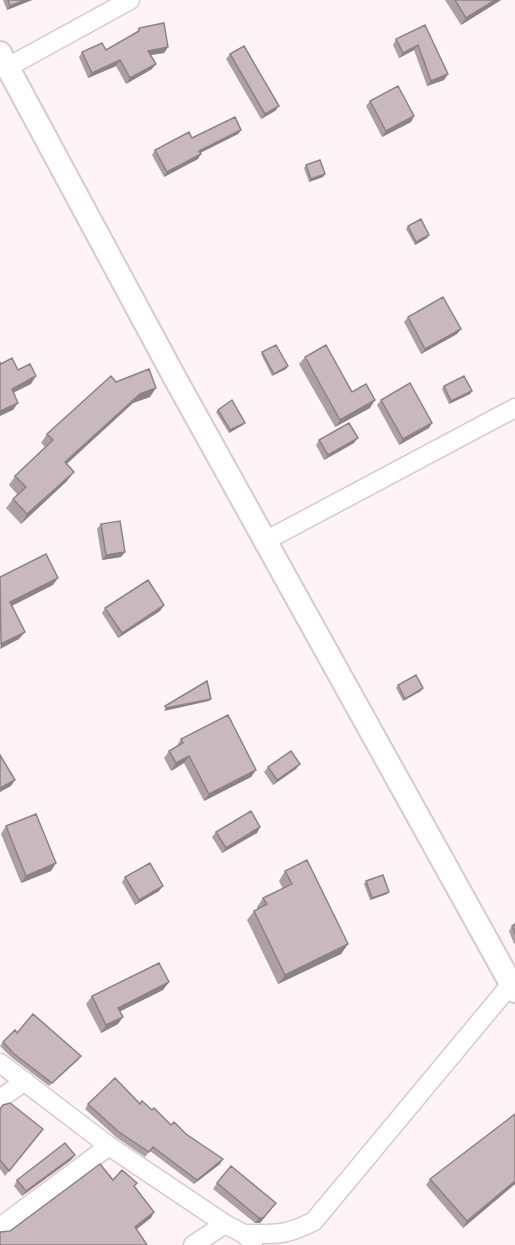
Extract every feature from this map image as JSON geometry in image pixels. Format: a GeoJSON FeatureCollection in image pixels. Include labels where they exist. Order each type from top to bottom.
{"type":"FeatureCollection","features":[{"type":"Feature","properties":{"kind":"street"},"geometry":{"type":"LineString","coordinates":[[0,1064],[109,1146],[250,1240],[276,1240],[314,1221],[513,987],[171,370],[4,60],[130,0]]}},
{"type":"Feature","properties":{"kind":"street"},"geometry":{"type":"LineString","coordinates":[[266,540],[515,408]]}},
{"type":"Feature","properties":{"kind":"street"},"geometry":{"type":"LineString","coordinates":[[0,1099],[25,1081]]}},
{"type":"Feature","properties":{"kind":"street"},"geometry":{"type":"LineString","coordinates":[[0,1227],[109,1146]]}},
{"type":"Feature","properties":{"kind":"street"},"geometry":{"type":"LineString","coordinates":[[193,1245],[225,1224]]}},
{"type":"Feature","properties":{"kind":"building"},"geometry":{"type":"Polygon","coordinates":[[[8,0],[25,0],[10,6],[8,0]]]}},
{"type":"Feature","properties":{"kind":"building"},"geometry":{"type":"Polygon","coordinates":[[[455,0],[495,0],[466,18],[455,0]]]}},
{"type":"Feature","properties":{"kind":"building"},"geometry":{"type":"Polygon","coordinates":[[[164,23],[168,47],[148,51],[156,64],[130,78],[120,60],[92,73],[82,52],[102,43],[106,50],[139,31],[139,28],[164,23]]]}},
{"type":"Feature","properties":{"kind":"building"},"geometry":{"type":"Polygon","coordinates":[[[425,25],[448,74],[431,81],[418,45],[403,53],[396,39],[425,25]]]}},
{"type":"Feature","properties":{"kind":"building"},"geometry":{"type":"Polygon","coordinates":[[[244,46],[279,106],[265,114],[230,54],[244,46]]]}},
{"type":"Feature","properties":{"kind":"building"},"geometry":{"type":"Polygon","coordinates":[[[398,86],[414,116],[386,131],[370,101],[398,86]]]}},
{"type":"Feature","properties":{"kind":"building"},"geometry":{"type":"Polygon","coordinates":[[[235,117],[241,130],[199,151],[201,154],[167,172],[155,150],[189,132],[192,138],[235,117]]]}},
{"type":"Feature","properties":{"kind":"building"},"geometry":{"type":"Polygon","coordinates":[[[320,160],[325,174],[311,179],[306,165],[320,160]]]}},
{"type":"Feature","properties":{"kind":"building"},"geometry":{"type":"Polygon","coordinates":[[[421,219],[429,235],[416,242],[408,226],[421,219]]]}},
{"type":"Feature","properties":{"kind":"building"},"geometry":{"type":"Polygon","coordinates":[[[443,297],[461,329],[425,349],[408,317],[443,297]]]}},
{"type":"Feature","properties":{"kind":"building"},"geometry":{"type":"Polygon","coordinates":[[[276,345],[288,366],[274,374],[262,352],[276,345]]]}},
{"type":"Feature","properties":{"kind":"building"},"geometry":{"type":"Polygon","coordinates":[[[326,345],[352,392],[366,384],[375,400],[340,420],[305,357],[326,345]]]}},
{"type":"Feature","properties":{"kind":"building"},"geometry":{"type":"Polygon","coordinates":[[[12,358],[18,370],[30,364],[36,376],[12,389],[18,403],[0,411],[0,362],[1,364],[12,358]]]}},
{"type":"Feature","properties":{"kind":"building"},"geometry":{"type":"Polygon","coordinates":[[[149,369],[156,388],[140,394],[65,462],[74,472],[27,514],[13,499],[26,487],[15,476],[53,440],[47,434],[111,376],[116,382],[149,369]]]}},
{"type":"Feature","properties":{"kind":"building"},"geometry":{"type":"Polygon","coordinates":[[[464,376],[472,391],[451,401],[444,386],[464,376]]]}},
{"type":"Feature","properties":{"kind":"building"},"geometry":{"type":"Polygon","coordinates":[[[410,383],[432,423],[403,439],[381,400],[410,383]]]}},
{"type":"Feature","properties":{"kind":"building"},"geometry":{"type":"Polygon","coordinates":[[[232,400],[245,423],[230,430],[218,410],[232,400]]]}},
{"type":"Feature","properties":{"kind":"building"},"geometry":{"type":"Polygon","coordinates":[[[349,423],[358,438],[328,455],[319,440],[349,423]]]}},
{"type":"Feature","properties":{"kind":"building"},"geometry":{"type":"Polygon","coordinates":[[[120,521],[125,552],[106,555],[101,524],[120,521]]]}},
{"type":"Feature","properties":{"kind":"building"},"geometry":{"type":"Polygon","coordinates":[[[46,554],[58,578],[10,602],[25,632],[1,644],[0,577],[46,554]]]}},
{"type":"Feature","properties":{"kind":"building"},"geometry":{"type":"Polygon","coordinates":[[[148,580],[164,605],[122,633],[105,608],[148,580]]]}},
{"type":"Feature","properties":{"kind":"building"},"geometry":{"type":"Polygon","coordinates":[[[416,675],[423,688],[405,699],[398,685],[416,675]]]}},
{"type":"Feature","properties":{"kind":"building"},"geometry":{"type":"Polygon","coordinates":[[[207,681],[211,699],[166,708],[165,706],[207,681]]]}},
{"type":"Feature","properties":{"kind":"building"},"geometry":{"type":"Polygon","coordinates":[[[228,715],[256,770],[209,794],[189,756],[176,763],[169,751],[183,743],[181,739],[228,715]]]}},
{"type":"Feature","properties":{"kind":"building"},"geometry":{"type":"Polygon","coordinates":[[[291,751],[300,764],[277,780],[268,767],[291,751]]]}},
{"type":"Feature","properties":{"kind":"building"},"geometry":{"type":"Polygon","coordinates":[[[0,755],[15,780],[0,788],[0,755]]]}},
{"type":"Feature","properties":{"kind":"building"},"geometry":{"type":"Polygon","coordinates":[[[251,811],[260,827],[226,848],[216,832],[251,811]]]}},
{"type":"Feature","properties":{"kind":"building"},"geometry":{"type":"Polygon","coordinates":[[[36,814],[56,863],[26,876],[6,826],[36,814]]]}},
{"type":"Feature","properties":{"kind":"building"},"geometry":{"type":"Polygon","coordinates":[[[307,860],[348,944],[285,975],[254,911],[267,904],[263,898],[292,884],[285,871],[307,860]]]}},
{"type":"Feature","properties":{"kind":"building"},"geometry":{"type":"Polygon","coordinates":[[[150,863],[163,886],[139,900],[125,877],[150,863]]]}},
{"type":"Feature","properties":{"kind":"building"},"geometry":{"type":"Polygon","coordinates":[[[383,875],[389,892],[372,898],[366,881],[383,875]]]}},
{"type":"Feature","properties":{"kind":"building"},"geometry":{"type":"Polygon","coordinates":[[[159,963],[169,982],[118,1008],[123,1017],[106,1025],[92,996],[159,963]]]}},
{"type":"Feature","properties":{"kind":"building"},"geometry":{"type":"Polygon","coordinates":[[[33,1014],[81,1056],[52,1083],[13,1053],[3,1042],[15,1030],[17,1033],[33,1014]]]}},
{"type":"Feature","properties":{"kind":"building"},"geometry":{"type":"Polygon","coordinates":[[[115,1078],[140,1104],[142,1101],[152,1110],[154,1108],[171,1125],[174,1122],[186,1134],[223,1159],[197,1180],[153,1147],[149,1152],[119,1132],[88,1104],[115,1078]]]}},
{"type":"Feature","properties":{"kind":"building"},"geometry":{"type":"Polygon","coordinates":[[[10,1103],[43,1129],[9,1171],[0,1161],[0,1109],[3,1105],[10,1103]]]}},
{"type":"Feature","properties":{"kind":"building"},"geometry":{"type":"Polygon","coordinates":[[[515,1114],[515,1181],[467,1221],[430,1179],[515,1114]]]}},
{"type":"Feature","properties":{"kind":"building"},"geometry":{"type":"Polygon","coordinates":[[[65,1143],[75,1155],[26,1191],[17,1180],[65,1143]]]}},
{"type":"Feature","properties":{"kind":"building"},"geometry":{"type":"Polygon","coordinates":[[[100,1164],[113,1180],[122,1170],[137,1183],[134,1186],[154,1212],[135,1227],[147,1245],[0,1245],[0,1232],[10,1231],[100,1164]]]}},
{"type":"Feature","properties":{"kind":"building"},"geometry":{"type":"Polygon","coordinates":[[[231,1166],[276,1203],[263,1218],[259,1218],[217,1183],[231,1166]]]}}]}
